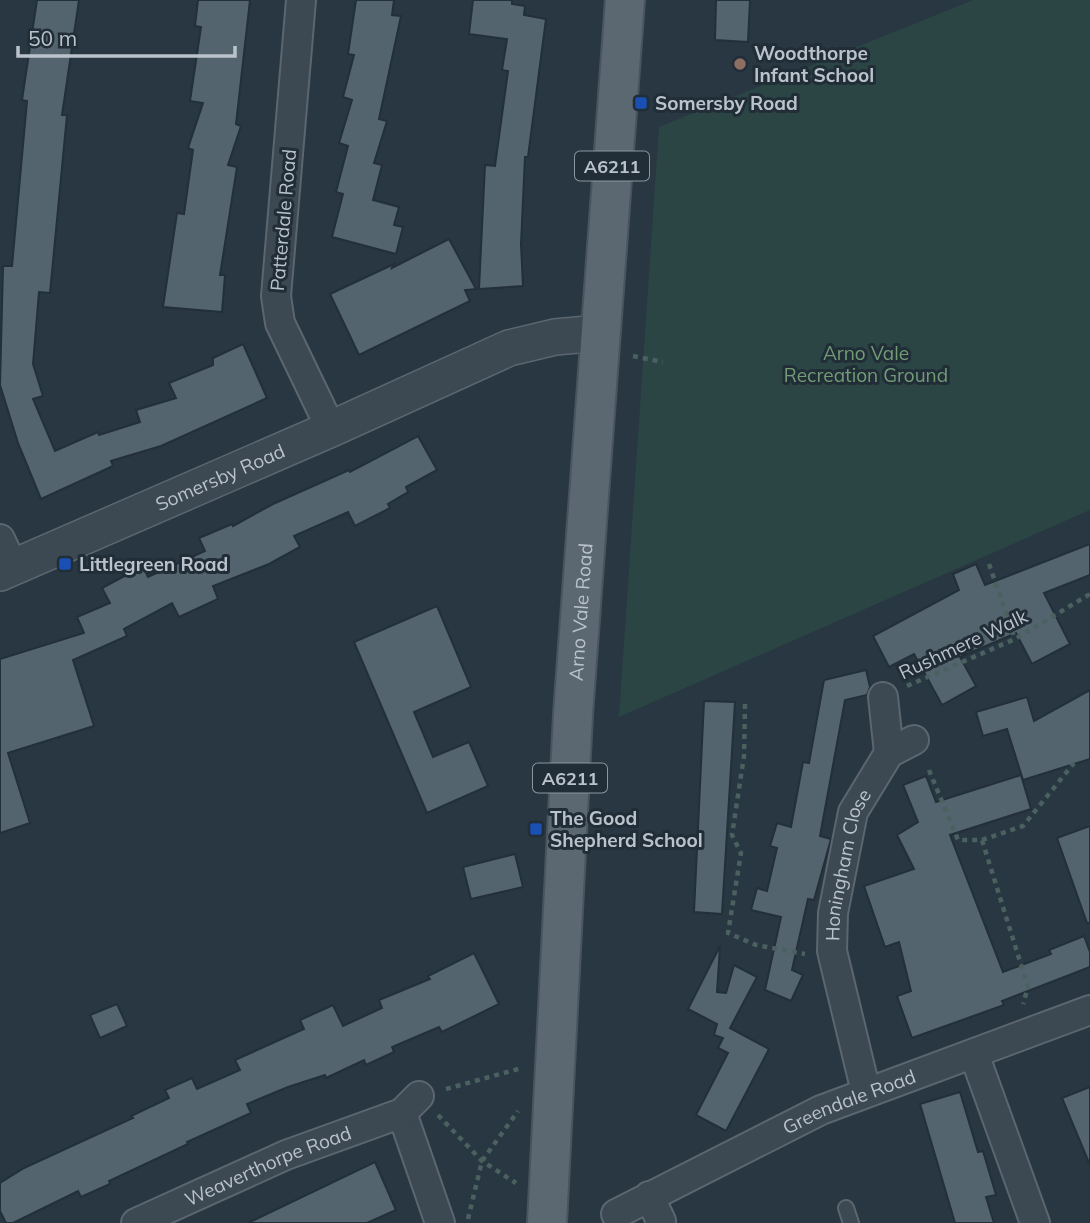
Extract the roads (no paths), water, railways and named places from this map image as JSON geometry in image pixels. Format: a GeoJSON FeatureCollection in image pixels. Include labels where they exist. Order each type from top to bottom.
{"type":"FeatureCollection","features":[{"type":"Feature","properties":{"kind":"main road","name":"Arno Vale Road"},"geometry":{"type":"LineString","coordinates":[[547,1223],[573,715],[611,344],[625,0]]}},
{"type":"Feature","properties":{"kind":"street","name":"Patterdale Road"},"geometry":{"type":"LineString","coordinates":[[301,0],[276,296],[280,323],[331,429]]}},
{"type":"Feature","properties":{"kind":"street","name":"Somersby Road"},"geometry":{"type":"LineString","coordinates":[[4,560],[331,429],[509,348],[555,337],[611,344]]}},
{"type":"Feature","properties":{"kind":"street","name":"Honingham Close"},"geometry":{"type":"LineString","coordinates":[[866,1093],[832,951],[833,913],[853,812],[902,746],[883,697]]}},
{"type":"Feature","properties":{"kind":"street","name":"Greendale Road"},"geometry":{"type":"LineString","coordinates":[[616,1214],[655,1208],[821,1110],[1090,1010]]}},
{"type":"Feature","properties":{"kind":"street"},"geometry":{"type":"LineString","coordinates":[[974,1054],[1035,1223]]}},
{"type":"Feature","properties":{"kind":"street","name":"Weaverthorpe Road"},"geometry":{"type":"LineString","coordinates":[[136,1223],[286,1154],[411,1105],[440,1223]]}},
{"type":"Feature","properties":{"kind":"lane"},"geometry":{"type":"LineString","coordinates":[[846,1208],[851,1223]]}},
{"type":"Feature","properties":{"kind":"place","name":"Woodthorpe Infant School"},"geometry":{"type":"Point","coordinates":[740,64]}},
{"type":"Feature","properties":{"kind":"place","name":"Somersby Road"},"geometry":{"type":"Point","coordinates":[641,103]}},
{"type":"Feature","properties":{"kind":"place","name":"Littlegreen Road"},"geometry":{"type":"Point","coordinates":[65,564]}},
{"type":"Feature","properties":{"kind":"place","name":"The Good Shepherd School"},"geometry":{"type":"Point","coordinates":[536,829]}},
{"type":"Feature","properties":{"kind":"park label","name":"Arno Vale Recreation Ground"},"geometry":{"type":"Point","coordinates":[866,364]}}]}
